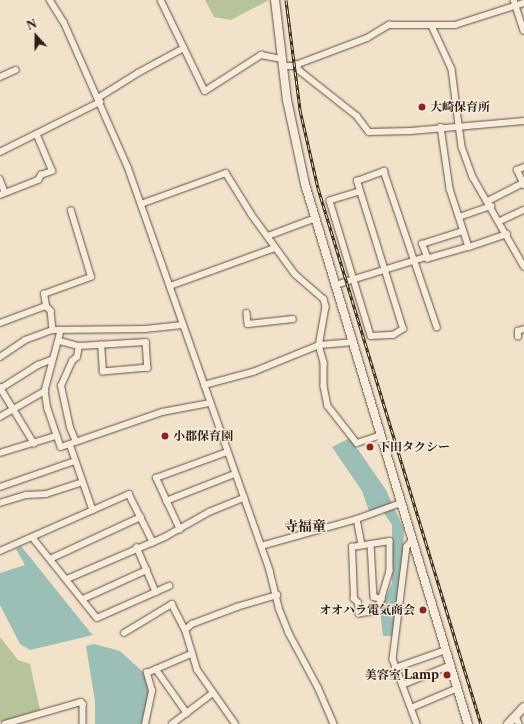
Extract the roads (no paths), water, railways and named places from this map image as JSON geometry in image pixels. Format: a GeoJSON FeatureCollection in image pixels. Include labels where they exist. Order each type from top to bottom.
{"type":"FeatureCollection","features":[{"type":"Feature","properties":{"kind":"street"},"geometry":{"type":"LineString","coordinates":[[50,0],[64,22],[99,100],[141,204],[261,546],[289,634],[318,687],[334,724]]}},
{"type":"Feature","properties":{"kind":"street"},"geometry":{"type":"LineString","coordinates":[[162,0],[205,91],[261,55],[281,62],[296,64],[367,38],[390,25],[455,25],[516,7],[524,3]]}},
{"type":"Feature","properties":{"kind":"street"},"geometry":{"type":"LineString","coordinates":[[275,0],[281,62],[293,132],[316,218],[354,342],[380,435],[468,724]]}},
{"type":"Feature","properties":{"kind":"street"},"geometry":{"type":"LineString","coordinates":[[514,0],[524,30]]}},
{"type":"Feature","properties":{"kind":"street"},"geometry":{"type":"LineString","coordinates":[[432,26],[453,73],[462,147],[473,176],[500,221],[524,266]]}},
{"type":"Feature","properties":{"kind":"street"},"geometry":{"type":"LineString","coordinates":[[0,152],[37,135],[99,100],[138,73],[184,48]]}},
{"type":"Feature","properties":{"kind":"street"},"geometry":{"type":"LineString","coordinates":[[296,64],[300,71],[357,116],[369,132],[410,131],[441,126],[524,121]]}},
{"type":"Feature","properties":{"kind":"street"},"geometry":{"type":"LineString","coordinates":[[0,77],[16,70]]}},
{"type":"Feature","properties":{"kind":"street"},"geometry":{"type":"LineString","coordinates":[[441,126],[450,189],[469,247]]}},
{"type":"Feature","properties":{"kind":"street"},"geometry":{"type":"LineString","coordinates":[[0,179],[2,194],[38,180],[41,175],[52,171],[37,135]]}},
{"type":"Feature","properties":{"kind":"street"},"geometry":{"type":"LineString","coordinates":[[459,217],[490,204],[523,184],[517,170],[524,167]]}},
{"type":"Feature","properties":{"kind":"street"},"geometry":{"type":"LineString","coordinates":[[359,192],[330,201],[371,336],[393,335],[403,329],[359,192],[357,180],[385,172],[436,328]]}},
{"type":"Feature","properties":{"kind":"street"},"geometry":{"type":"LineString","coordinates":[[141,204],[226,173],[275,248],[295,274],[324,299],[326,308],[319,345],[324,363],[326,399],[333,415],[347,428],[357,443],[380,435]]}},
{"type":"Feature","properties":{"kind":"street"},"geometry":{"type":"LineString","coordinates":[[500,221],[524,210]]}},
{"type":"Feature","properties":{"kind":"street"},"geometry":{"type":"LineString","coordinates":[[53,330],[50,311],[46,306],[44,294],[91,277],[71,211]]}},
{"type":"Feature","properties":{"kind":"street"},"geometry":{"type":"LineString","coordinates":[[268,236],[316,218]]}},
{"type":"Feature","properties":{"kind":"street"},"geometry":{"type":"LineString","coordinates":[[463,231],[422,244],[426,257],[430,260],[507,234]]}},
{"type":"Feature","properties":{"kind":"street"},"geometry":{"type":"LineString","coordinates":[[170,286],[275,248]]}},
{"type":"Feature","properties":{"kind":"street"},"geometry":{"type":"LineString","coordinates":[[336,285],[426,257]]}},
{"type":"Feature","properties":{"kind":"street"},"geometry":{"type":"LineString","coordinates":[[0,323],[46,306]]}},
{"type":"Feature","properties":{"kind":"street"},"geometry":{"type":"LineString","coordinates":[[247,313],[248,324],[293,319]]}},
{"type":"Feature","properties":{"kind":"street"},"geometry":{"type":"LineString","coordinates":[[0,357],[25,340],[53,330],[145,329],[183,325]]}},
{"type":"Feature","properties":{"kind":"street"},"geometry":{"type":"LineString","coordinates":[[518,337],[518,331],[524,329]]}},
{"type":"Feature","properties":{"kind":"street"},"geometry":{"type":"LineString","coordinates":[[61,331],[60,341],[52,360],[45,391],[56,436],[61,447],[162,412],[210,403]]}},
{"type":"Feature","properties":{"kind":"street"},"geometry":{"type":"LineString","coordinates":[[60,341],[79,346],[146,342],[148,368],[103,372],[101,345]]}},
{"type":"Feature","properties":{"kind":"street"},"geometry":{"type":"LineString","coordinates":[[204,385],[253,372],[319,345],[354,342]]}},
{"type":"Feature","properties":{"kind":"street"},"geometry":{"type":"LineString","coordinates":[[76,442],[70,428],[62,386],[72,361],[76,357],[79,346]]}},
{"type":"Feature","properties":{"kind":"street"},"geometry":{"type":"LineString","coordinates":[[34,443],[0,388],[38,365],[52,360]]}},
{"type":"Feature","properties":{"kind":"street"},"geometry":{"type":"LineString","coordinates":[[0,417],[45,391]]}},
{"type":"Feature","properties":{"kind":"street"},"geometry":{"type":"LineString","coordinates":[[0,454],[56,436]]}},
{"type":"Feature","properties":{"kind":"street"},"geometry":{"type":"LineString","coordinates":[[70,444],[82,482],[94,510]]}},
{"type":"Feature","properties":{"kind":"street"},"geometry":{"type":"LineString","coordinates":[[180,530],[156,478],[227,452]]}},
{"type":"Feature","properties":{"kind":"street"},"geometry":{"type":"LineString","coordinates":[[0,487],[75,461]]}},
{"type":"Feature","properties":{"kind":"street"},"geometry":{"type":"LineString","coordinates":[[166,501],[235,474]]}},
{"type":"Feature","properties":{"kind":"street"},"geometry":{"type":"LineString","coordinates":[[0,503],[27,495],[46,494],[82,482]]}},
{"type":"Feature","properties":{"kind":"street"},"geometry":{"type":"LineString","coordinates":[[0,551],[33,538],[130,494],[153,542]]}},
{"type":"Feature","properties":{"kind":"street"},"geometry":{"type":"LineString","coordinates":[[67,579],[137,547],[153,542],[180,530],[209,512],[244,498]]}},
{"type":"Feature","properties":{"kind":"street"},"geometry":{"type":"LineString","coordinates":[[261,546],[357,519],[401,503]]}},
{"type":"Feature","properties":{"kind":"street"},"geometry":{"type":"LineString","coordinates":[[50,559],[141,517]]}},
{"type":"Feature","properties":{"kind":"street"},"geometry":{"type":"LineString","coordinates":[[357,519],[362,545]]}},
{"type":"Feature","properties":{"kind":"street"},"geometry":{"type":"LineString","coordinates":[[33,538],[97,618],[169,586]]}},
{"type":"Feature","properties":{"kind":"street"},"geometry":{"type":"LineString","coordinates":[[413,540],[407,547],[393,659],[395,668],[417,724]]}},
{"type":"Feature","properties":{"kind":"street"},"geometry":{"type":"LineString","coordinates":[[390,541],[390,571],[378,611],[359,614],[358,603],[354,599],[352,547],[362,545],[390,541]]}},
{"type":"Feature","properties":{"kind":"street"},"geometry":{"type":"LineString","coordinates":[[370,544],[374,597],[382,599]]}},
{"type":"Feature","properties":{"kind":"street"},"geometry":{"type":"LineString","coordinates":[[137,547],[156,592]]}},
{"type":"Feature","properties":{"kind":"street"},"geometry":{"type":"LineString","coordinates":[[83,599],[147,570]]}},
{"type":"Feature","properties":{"kind":"street"},"geometry":{"type":"LineString","coordinates":[[185,630],[192,624],[236,607],[277,595]]}},
{"type":"Feature","properties":{"kind":"street"},"geometry":{"type":"LineString","coordinates":[[124,633],[172,604],[185,630],[197,670],[235,724]]}},
{"type":"Feature","properties":{"kind":"street"},"geometry":{"type":"LineString","coordinates":[[395,668],[446,650]]}},
{"type":"Feature","properties":{"kind":"street"},"geometry":{"type":"LineString","coordinates":[[145,724],[152,691],[147,673],[191,654]]}},
{"type":"Feature","properties":{"kind":"street"},"geometry":{"type":"LineString","coordinates":[[402,685],[451,665]]}},
{"type":"Feature","properties":{"kind":"street"},"geometry":{"type":"LineString","coordinates":[[156,669],[187,713]]}},
{"type":"Feature","properties":{"kind":"street"},"geometry":{"type":"LineString","coordinates":[[411,708],[458,688]]}},
{"type":"Feature","properties":{"kind":"street"},"geometry":{"type":"LineString","coordinates":[[172,724],[213,693]]}},
{"type":"Feature","properties":{"kind":"street"},"geometry":{"type":"LineString","coordinates":[[5,724],[81,702],[83,704],[83,724]]}},
{"type":"Feature","properties":{"kind":"street"},"geometry":{"type":"LineString","coordinates":[[508,724],[524,707]]}},
{"type":"Feature","properties":{"kind":"street"},"geometry":{"type":"LineString","coordinates":[[516,716],[519,724]]}},
{"type":"Feature","properties":{"kind":"water"},"geometry":{"type":"Polygon","coordinates":[[[350,438],[386,490],[404,529],[403,559],[394,636],[383,636],[380,611],[392,583],[392,525],[380,507],[369,511],[362,491],[332,447],[350,438]]]}},
{"type":"Feature","properties":{"kind":"water"},"geometry":{"type":"Polygon","coordinates":[[[21,546],[93,635],[30,650],[20,644],[0,605],[0,573],[25,565],[16,549],[21,546]]]}},
{"type":"Feature","properties":{"kind":"water"},"geometry":{"type":"Polygon","coordinates":[[[94,644],[120,651],[145,674],[149,691],[143,724],[95,724],[95,701],[86,646],[94,644]]]}},
{"type":"Feature","properties":{"kind":"railway"},"geometry":{"type":"LineString","coordinates":[[286,0],[300,110],[318,188],[481,724]]}},
{"type":"Feature","properties":{"kind":"place","name":"大崎保育所"},"geometry":{"type":"Point","coordinates":[422,107]}},
{"type":"Feature","properties":{"kind":"place","name":"小郡保育園"},"geometry":{"type":"Point","coordinates":[165,436]}},
{"type":"Feature","properties":{"kind":"place","name":"下田タクシー"},"geometry":{"type":"Point","coordinates":[370,447]}},
{"type":"Feature","properties":{"kind":"place","name":"オオハラ電気商会"},"geometry":{"type":"Point","coordinates":[423,610]}},
{"type":"Feature","properties":{"kind":"place","name":"美容室 Lamp"},"geometry":{"type":"Point","coordinates":[447,675]}},
{"type":"Feature","properties":{"kind":"district","name":"寺福童"},"geometry":{"type":"Point","coordinates":[305,526]}}]}
